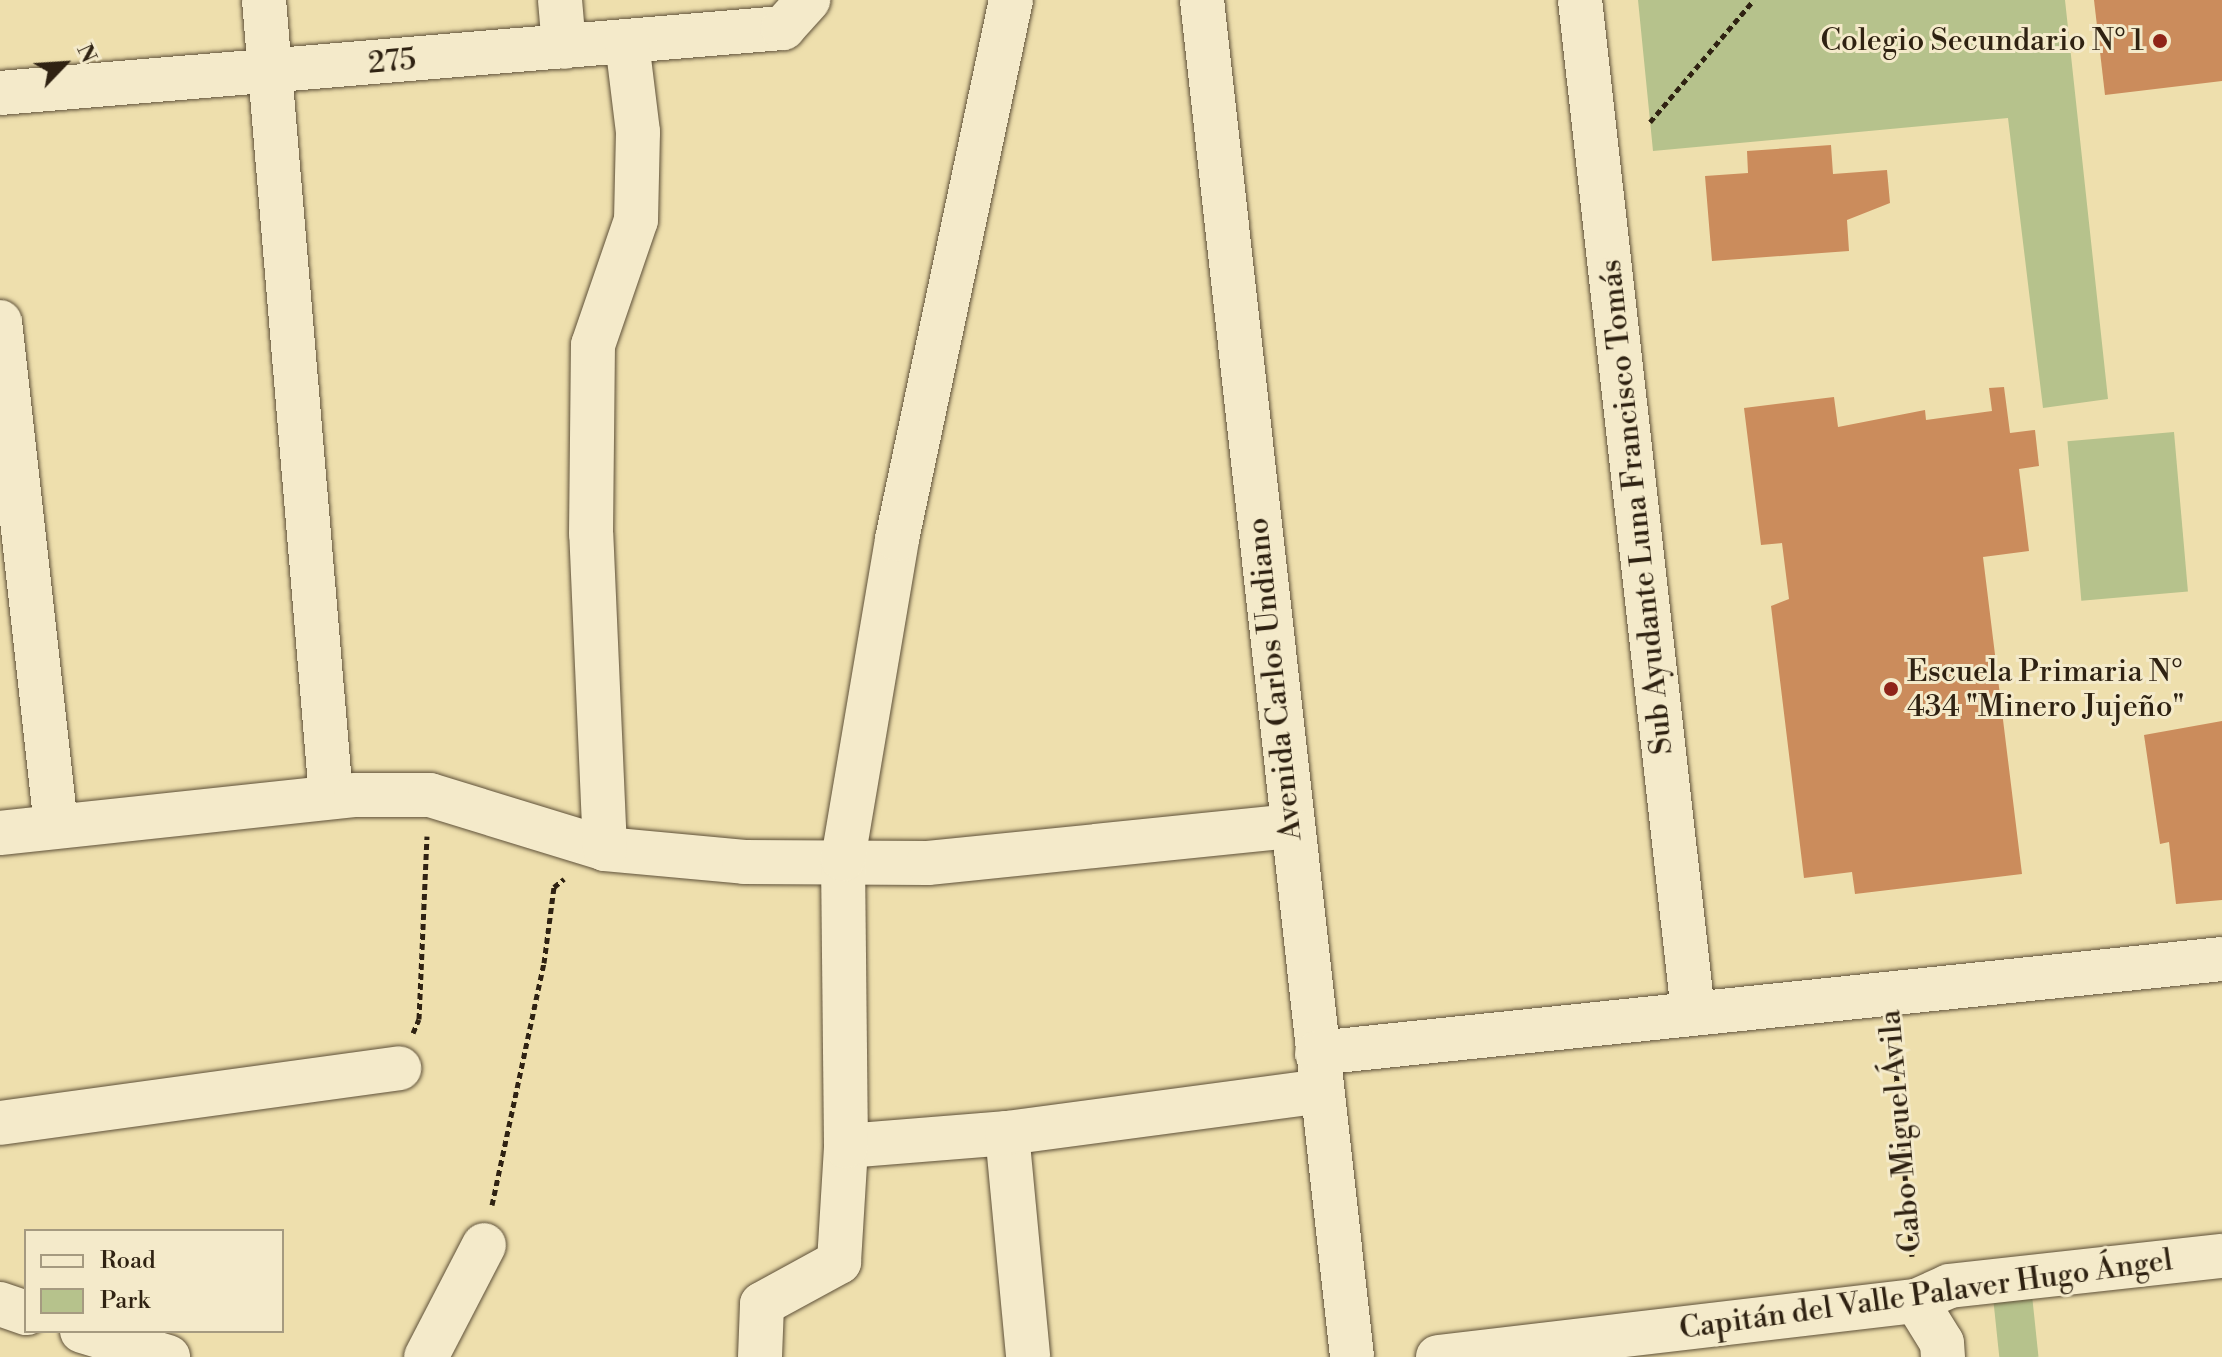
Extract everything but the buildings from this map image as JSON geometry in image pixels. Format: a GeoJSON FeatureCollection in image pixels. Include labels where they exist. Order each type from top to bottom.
{"type":"FeatureCollection","features":[{"type":"Feature","properties":{"kind":"street"},"geometry":{"type":"LineString","coordinates":[[264,0],[331,797]]}},
{"type":"Feature","properties":{"kind":"street"},"geometry":{"type":"LineString","coordinates":[[560,0],[564,47]]}},
{"type":"Feature","properties":{"kind":"street"},"geometry":{"type":"LineString","coordinates":[[760,1357],[762,1304],[839,1262],[846,1146],[843,859],[897,539],[1011,0]]}},
{"type":"Feature","properties":{"kind":"street","name":"Avenida Carlos Undiano"},"geometry":{"type":"LineString","coordinates":[[1202,0],[1290,826],[1352,1357]]}},
{"type":"Feature","properties":{"kind":"street","name":"Sub Ayudante Luna Francisco Tomás"},"geometry":{"type":"LineString","coordinates":[[1580,0],[1693,1013]]}},
{"type":"Feature","properties":{"kind":"street","name":"275"},"geometry":{"type":"LineString","coordinates":[[0,93],[627,42],[796,14]]}},
{"type":"Feature","properties":{"kind":"street"},"geometry":{"type":"LineString","coordinates":[[605,849],[591,534],[593,345],[636,220],[638,132],[627,42]]}},
{"type":"Feature","properties":{"kind":"street"},"geometry":{"type":"LineString","coordinates":[[0,322],[56,826]]}},
{"type":"Feature","properties":{"kind":"street"},"geometry":{"type":"LineString","coordinates":[[0,833],[331,797],[430,795],[605,849],[744,862],[843,859],[928,863],[1290,826]]}},
{"type":"Feature","properties":{"kind":"street"},"geometry":{"type":"LineString","coordinates":[[846,1146],[1007,1133],[1319,1072],[1693,1013],[2222,959]]}},
{"type":"Feature","properties":{"kind":"street"},"geometry":{"type":"LineString","coordinates":[[0,1123],[399,1068]]}},
{"type":"Feature","properties":{"kind":"street"},"geometry":{"type":"LineString","coordinates":[[1007,1133],[1028,1357]]}},
{"type":"Feature","properties":{"kind":"street"},"geometry":{"type":"LineString","coordinates":[[426,1357],[484,1245]]}},
{"type":"Feature","properties":{"kind":"street","name":"Capitán del Valle Palaver Hugo Ángel"},"geometry":{"type":"LineString","coordinates":[[1438,1357],[1916,1301],[1949,1286],[2222,1256]]}},
{"type":"Feature","properties":{"kind":"street"},"geometry":{"type":"LineString","coordinates":[[1916,1301],[1942,1343],[1943,1357]]}},
{"type":"Feature","properties":{"kind":"street"},"geometry":{"type":"LineString","coordinates":[[0,1304],[24,1312]]}},
{"type":"Feature","properties":{"kind":"street"},"geometry":{"type":"LineString","coordinates":[[89,1333],[168,1357]]}},
{"type":"Feature","properties":{"kind":"path"},"geometry":{"type":"LineString","coordinates":[[1650,122],[1754,0]]}},
{"type":"Feature","properties":{"kind":"path"},"geometry":{"type":"LineString","coordinates":[[399,1068],[419,1019],[430,795]]}},
{"type":"Feature","properties":{"kind":"path"},"geometry":{"type":"LineString","coordinates":[[484,1245],[544,963],[554,887],[605,849]]}},
{"type":"Feature","properties":{"kind":"path","name":"Cabo Miguel Ávila"},"geometry":{"type":"LineString","coordinates":[[1889,994],[1916,1301]]}},
{"type":"Feature","properties":{"kind":"green space"},"geometry":{"type":"Polygon","coordinates":[[[1638,0],[2065,0],[2108,399],[2043,408],[2008,118],[1653,151],[1638,0]]]}},
{"type":"Feature","properties":{"kind":"green space"},"geometry":{"type":"Polygon","coordinates":[[[2174,432],[2188,591],[2081,601],[2067,441],[2174,432]]]}},
{"type":"Feature","properties":{"kind":"green space"},"geometry":{"type":"Polygon","coordinates":[[[2032,1295],[2038,1357],[1999,1357],[1993,1299],[2032,1295]]]}},
{"type":"Feature","properties":{"kind":"place","name":"Colegio Secundario N° 1"},"geometry":{"type":"Point","coordinates":[2160,41]}},
{"type":"Feature","properties":{"kind":"place","name":"Escuela Primaria N° 434 \"Minero Jujeño\""},"geometry":{"type":"Point","coordinates":[1891,689]}}]}
